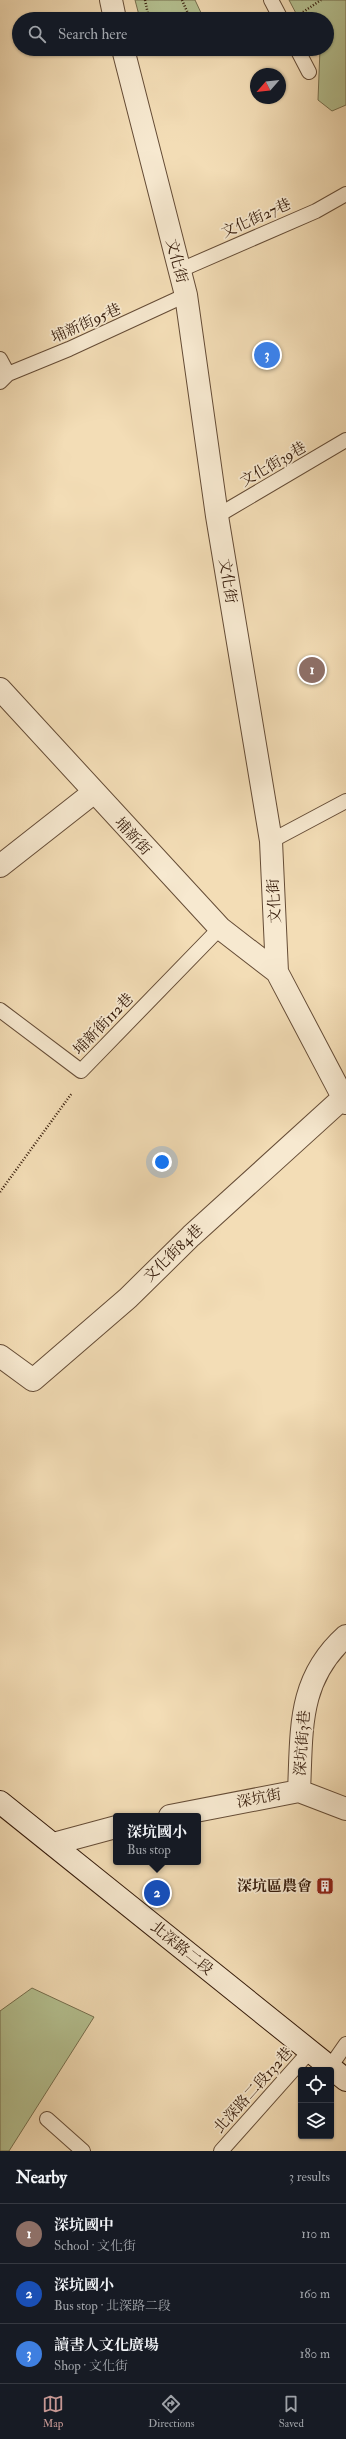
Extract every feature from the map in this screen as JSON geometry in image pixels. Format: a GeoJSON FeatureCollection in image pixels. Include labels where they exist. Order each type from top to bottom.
{"type":"FeatureCollection","features":[{"type":"Feature","properties":{"kind":"street"},"geometry":{"type":"LineString","coordinates":[[111,0],[114,12]]}},
{"type":"Feature","properties":{"kind":"street","name":"文化街"},"geometry":{"type":"LineString","coordinates":[[125,56],[178,271],[186,295],[217,516],[271,841],[277,972],[344,1101]]}},
{"type":"Feature","properties":{"kind":"street","name":"埔新街"},"geometry":{"type":"LineString","coordinates":[[0,689],[93,792],[220,928],[277,972]]}},
{"type":"Feature","properties":{"kind":"street"},"geometry":{"type":"LineString","coordinates":[[0,866],[93,792]]}},
{"type":"Feature","properties":{"kind":"street","name":"文化街84巷"},"geometry":{"type":"LineString","coordinates":[[0,1356],[33,1380],[128,1298],[190,1236],[344,1101]]}},
{"type":"Feature","properties":{"kind":"street","name":"深坑街3巷"},"geometry":{"type":"LineString","coordinates":[[299,1791],[303,1710],[312,1679],[337,1644],[346,1636]]}},
{"type":"Feature","properties":{"kind":"street","name":"深坑街"},"geometry":{"type":"LineString","coordinates":[[185,1813],[299,1791],[346,1809]]}},
{"type":"Feature","properties":{"kind":"street","name":"北深路二段"},"geometry":{"type":"LineString","coordinates":[[0,1802],[338,2073]]}},
{"type":"Feature","properties":{"kind":"street"},"geometry":{"type":"LineString","coordinates":[[53,1844],[113,1828]]}},
{"type":"Feature","properties":{"kind":"lane"},"geometry":{"type":"LineString","coordinates":[[272,0],[278,12]]}},
{"type":"Feature","properties":{"kind":"lane"},"geometry":{"type":"LineString","coordinates":[[301,56],[309,72]]}},
{"type":"Feature","properties":{"kind":"lane","name":"文化街27巷"},"geometry":{"type":"LineString","coordinates":[[178,271],[316,211],[346,194]]}},
{"type":"Feature","properties":{"kind":"lane","name":"埔新街95巷"},"geometry":{"type":"LineString","coordinates":[[4,378],[69,350],[186,295]]}},
{"type":"Feature","properties":{"kind":"lane"},"geometry":{"type":"LineString","coordinates":[[0,359],[4,378]]}},
{"type":"Feature","properties":{"kind":"lane","name":"文化街39巷"},"geometry":{"type":"LineString","coordinates":[[217,516],[346,440]]}},
{"type":"Feature","properties":{"kind":"lane"},"geometry":{"type":"LineString","coordinates":[[271,841],[346,801]]}},
{"type":"Feature","properties":{"kind":"lane","name":"埔新街112巷"},"geometry":{"type":"LineString","coordinates":[[0,1010],[80,1071],[220,928]]}},
{"type":"Feature","properties":{"kind":"lane"},"geometry":{"type":"LineString","coordinates":[[338,2073],[346,2044]]}},
{"type":"Feature","properties":{"kind":"lane","name":"北深路二段132巷"},"geometry":{"type":"LineString","coordinates":[[221,2151],[310,2051]]}},
{"type":"Feature","properties":{"kind":"lane"},"geometry":{"type":"LineString","coordinates":[[47,2119],[83,2151]]}},
{"type":"Feature","properties":{"kind":"path"},"geometry":{"type":"LineString","coordinates":[[145,0],[148,12]]}},
{"type":"Feature","properties":{"kind":"path"},"geometry":{"type":"LineString","coordinates":[[182,0],[187,12]]}},
{"type":"Feature","properties":{"kind":"path"},"geometry":{"type":"LineString","coordinates":[[302,12],[321,0]]}},
{"type":"Feature","properties":{"kind":"path"},"geometry":{"type":"LineString","coordinates":[[0,1192],[72,1093]]}},
{"type":"Feature","properties":{"kind":"green space"},"geometry":{"type":"Polygon","coordinates":[[[135,0],[195,0],[201,12],[138,12],[135,0]]]}},
{"type":"Feature","properties":{"kind":"green space"},"geometry":{"type":"Polygon","coordinates":[[[289,0],[346,0],[346,105],[332,111],[318,100],[320,56],[334,56],[334,12],[295,12],[289,0]]]}},
{"type":"Feature","properties":{"kind":"green space"},"geometry":{"type":"Polygon","coordinates":[[[32,1988],[94,2017],[9,2151],[0,2151],[0,2011],[32,1988]]]}},
{"type":"Feature","properties":{"kind":"place","name":"讀書人文化廣場"},"geometry":{"type":"Point","coordinates":[267,355]}},
{"type":"Feature","properties":{"kind":"place","name":"深坑國中"},"geometry":{"type":"Point","coordinates":[312,670]}},
{"type":"Feature","properties":{"kind":"place","name":"深坑區農會"},"geometry":{"type":"Point","coordinates":[325,1886]}},
{"type":"Feature","properties":{"kind":"place","name":"深坑國小"},"geometry":{"type":"Point","coordinates":[157,1893]}}]}
